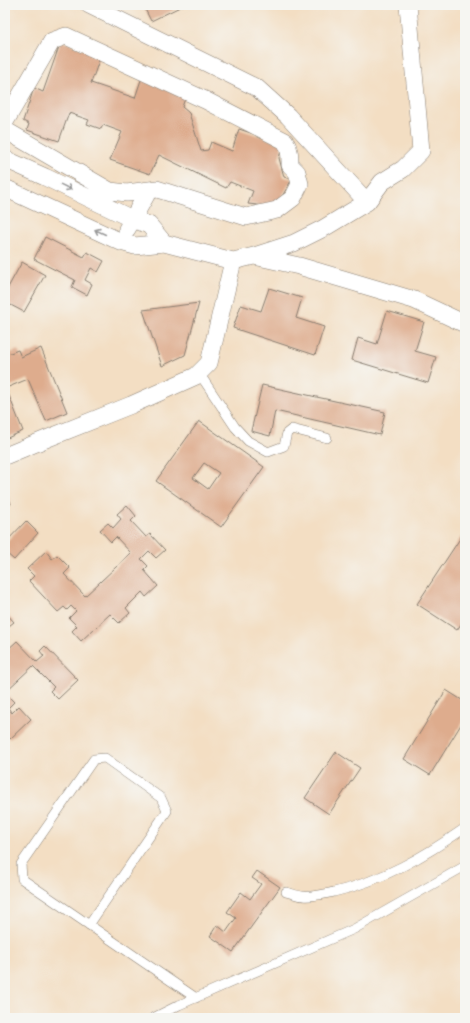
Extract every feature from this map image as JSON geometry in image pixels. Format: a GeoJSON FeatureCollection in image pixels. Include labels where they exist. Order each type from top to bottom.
{"type":"FeatureCollection","features":[{"type":"Feature","properties":{"kind":"street"},"geometry":{"type":"LineString","coordinates":[[89,5],[257,88],[288,116],[367,202]]}},
{"type":"Feature","properties":{"kind":"street"},"geometry":{"type":"LineString","coordinates":[[5,188],[121,242],[135,246],[164,243],[233,261],[294,243],[324,228],[367,202],[382,182],[403,169],[421,151],[408,5]]}},
{"type":"Feature","properties":{"kind":"street"},"geometry":{"type":"LineString","coordinates":[[5,122],[52,41],[66,36],[205,100],[285,141],[290,154],[290,165],[297,172],[300,179],[300,184],[293,198],[277,210],[246,217],[157,189],[127,193],[110,191],[5,130]]}},
{"type":"Feature","properties":{"kind":"street"},"geometry":{"type":"LineString","coordinates":[[5,159],[132,219],[149,225],[164,243]]}},
{"type":"Feature","properties":{"kind":"street"},"geometry":{"type":"LineString","coordinates":[[31,200],[45,177]]}},
{"type":"Feature","properties":{"kind":"street"},"geometry":{"type":"LineString","coordinates":[[121,242],[132,219],[149,190]]}},
{"type":"Feature","properties":{"kind":"street"},"geometry":{"type":"LineString","coordinates":[[254,256],[299,266],[414,300],[465,324]]}},
{"type":"Feature","properties":{"kind":"street"},"geometry":{"type":"LineString","coordinates":[[5,456],[130,405],[196,376],[209,363],[233,261]]}},
{"type":"Feature","properties":{"kind":"lane"},"geometry":{"type":"LineString","coordinates":[[199,372],[235,427],[248,441],[268,452],[284,446],[287,434],[292,430],[327,438]]}},
{"type":"Feature","properties":{"kind":"lane"},"geometry":{"type":"LineString","coordinates":[[89,925],[167,811],[161,798],[105,758],[94,759],[21,864],[22,879],[89,925],[196,998]]}},
{"type":"Feature","properties":{"kind":"lane"},"geometry":{"type":"LineString","coordinates":[[286,892],[303,896],[349,889],[397,870],[435,848],[465,828]]}},
{"type":"Feature","properties":{"kind":"lane"},"geometry":{"type":"LineString","coordinates":[[153,1018],[354,929],[465,866]]}},
{"type":"Feature","properties":{"kind":"building"},"geometry":{"type":"Polygon","coordinates":[[[143,5],[184,5],[151,21],[143,5]]]}},
{"type":"Feature","properties":{"kind":"building"},"geometry":{"type":"Polygon","coordinates":[[[61,41],[101,55],[91,83],[135,98],[142,77],[187,93],[182,107],[189,113],[201,151],[208,150],[211,142],[232,151],[239,129],[283,144],[279,158],[284,177],[292,179],[276,207],[248,204],[253,191],[230,182],[226,188],[159,155],[150,174],[110,160],[122,132],[103,125],[101,129],[87,124],[89,120],[69,113],[59,141],[27,130],[29,124],[23,121],[34,88],[43,92],[61,41]]]}},
{"type":"Feature","properties":{"kind":"building"},"geometry":{"type":"Polygon","coordinates":[[[45,237],[84,257],[87,252],[104,261],[98,272],[91,268],[85,280],[92,284],[87,295],[72,287],[75,280],[34,259],[45,237]]]}},
{"type":"Feature","properties":{"kind":"building"},"geometry":{"type":"Polygon","coordinates":[[[22,262],[45,275],[24,312],[5,302],[5,293],[22,262]]]}},
{"type":"Feature","properties":{"kind":"building"},"geometry":{"type":"Polygon","coordinates":[[[269,288],[302,298],[296,318],[324,327],[315,355],[233,328],[241,305],[261,311],[269,288]]]}},
{"type":"Feature","properties":{"kind":"building"},"geometry":{"type":"Polygon","coordinates":[[[199,303],[185,355],[162,366],[143,310],[199,303]]]}},
{"type":"Feature","properties":{"kind":"building"},"geometry":{"type":"Polygon","coordinates":[[[387,311],[424,322],[415,351],[436,357],[428,383],[352,360],[358,338],[377,344],[387,311]]]}},
{"type":"Feature","properties":{"kind":"building"},"geometry":{"type":"Polygon","coordinates":[[[41,348],[67,412],[46,421],[28,379],[6,388],[23,431],[5,439],[5,355],[18,350],[21,357],[41,348]]]}},
{"type":"Feature","properties":{"kind":"building"},"geometry":{"type":"Polygon","coordinates":[[[262,385],[385,412],[380,435],[275,411],[270,436],[251,431],[262,385]]]}},
{"type":"Feature","properties":{"kind":"building"},"geometry":{"type":"Polygon","coordinates":[[[199,421],[264,467],[221,527],[156,481],[199,421]],[[204,463],[193,478],[208,489],[219,473],[204,463]]]}},
{"type":"Feature","properties":{"kind":"building"},"geometry":{"type":"Polygon","coordinates":[[[5,488],[11,504],[5,507],[5,488]]]}},
{"type":"Feature","properties":{"kind":"building"},"geometry":{"type":"Polygon","coordinates":[[[127,505],[136,516],[131,521],[146,537],[150,534],[165,550],[156,558],[149,551],[141,559],[148,566],[144,570],[158,586],[146,597],[142,592],[126,608],[130,613],[119,623],[110,614],[81,641],[72,631],[77,626],[69,618],[76,611],[71,606],[67,610],[64,607],[58,612],[29,581],[34,576],[27,569],[46,551],[52,559],[57,555],[70,568],[64,574],[85,596],[131,553],[116,537],[111,542],[100,530],[108,523],[113,528],[121,519],[117,514],[127,505]]]}},
{"type":"Feature","properties":{"kind":"building"},"geometry":{"type":"Polygon","coordinates":[[[26,521],[38,533],[14,560],[5,552],[5,543],[26,521]]]}},
{"type":"Feature","properties":{"kind":"building"},"geometry":{"type":"Polygon","coordinates":[[[465,531],[465,618],[457,630],[417,604],[465,531]]]}},
{"type":"Feature","properties":{"kind":"building"},"geometry":{"type":"Polygon","coordinates":[[[5,612],[14,622],[5,629],[5,612]]]}},
{"type":"Feature","properties":{"kind":"building"},"geometry":{"type":"Polygon","coordinates":[[[17,641],[37,662],[44,656],[40,651],[45,646],[78,680],[58,699],[50,691],[54,687],[33,666],[5,692],[5,652],[17,641]]]}},
{"type":"Feature","properties":{"kind":"building"},"geometry":{"type":"Polygon","coordinates":[[[446,690],[465,702],[465,718],[430,775],[404,759],[446,690]]]}},
{"type":"Feature","properties":{"kind":"building"},"geometry":{"type":"Polygon","coordinates":[[[5,693],[14,702],[8,708],[12,713],[19,706],[31,719],[10,739],[5,734],[5,693]]]}},
{"type":"Feature","properties":{"kind":"building"},"geometry":{"type":"Polygon","coordinates":[[[336,752],[360,768],[329,814],[305,798],[336,752]]]}},
{"type":"Feature","properties":{"kind":"building"},"geometry":{"type":"Polygon","coordinates":[[[257,871],[280,887],[233,952],[210,936],[217,925],[226,932],[236,918],[227,912],[241,892],[250,899],[261,884],[252,878],[257,871]]]}}]}
